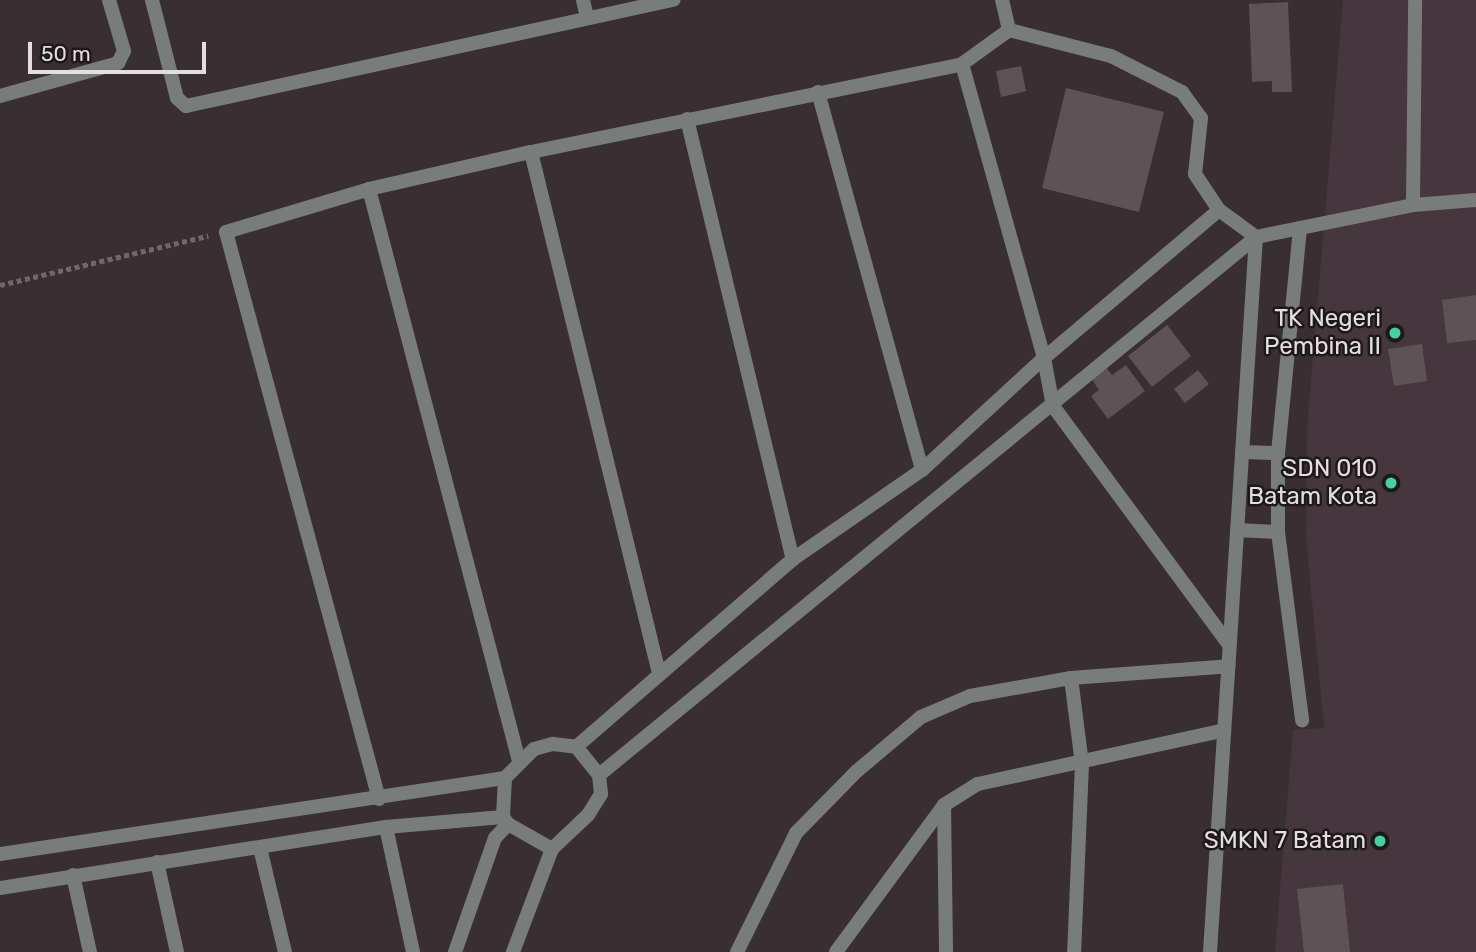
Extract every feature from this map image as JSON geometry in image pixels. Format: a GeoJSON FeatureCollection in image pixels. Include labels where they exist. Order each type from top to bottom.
{"type":"FeatureCollection","features":[{"type":"Feature","properties":{"kind":"street"},"geometry":{"type":"LineString","coordinates":[[0,96],[113,67],[122,58],[124,51],[110,0]]}},
{"type":"Feature","properties":{"kind":"street"},"geometry":{"type":"LineString","coordinates":[[152,0],[177,98],[186,106],[674,0]]}},
{"type":"Feature","properties":{"kind":"street"},"geometry":{"type":"LineString","coordinates":[[583,0],[587,17]]}},
{"type":"Feature","properties":{"kind":"street"},"geometry":{"type":"LineString","coordinates":[[1002,0],[1009,30]]}},
{"type":"Feature","properties":{"kind":"street"},"geometry":{"type":"LineString","coordinates":[[1413,205],[1415,0]]}},
{"type":"Feature","properties":{"kind":"street"},"geometry":{"type":"LineString","coordinates":[[379,799],[226,232],[369,189],[531,152],[962,64],[1009,30]]}},
{"type":"Feature","properties":{"kind":"street"},"geometry":{"type":"LineString","coordinates":[[1009,30],[1111,56],[1182,92],[1201,118],[1195,174],[1219,210],[1256,237]]}},
{"type":"Feature","properties":{"kind":"street"},"geometry":{"type":"LineString","coordinates":[[962,64],[1044,358],[1053,406],[1228,643]]}},
{"type":"Feature","properties":{"kind":"street"},"geometry":{"type":"LineString","coordinates":[[818,92],[922,470]]}},
{"type":"Feature","properties":{"kind":"street"},"geometry":{"type":"LineString","coordinates":[[687,119],[793,559]]}},
{"type":"Feature","properties":{"kind":"street"},"geometry":{"type":"LineString","coordinates":[[531,152],[659,673]]}},
{"type":"Feature","properties":{"kind":"street"},"geometry":{"type":"LineString","coordinates":[[369,189],[519,761]]}},
{"type":"Feature","properties":{"kind":"street"},"geometry":{"type":"LineString","coordinates":[[599,775],[1053,406],[1256,237],[1413,205],[1476,200]]}},
{"type":"Feature","properties":{"kind":"street"},"geometry":{"type":"LineString","coordinates":[[576,747],[793,559],[922,470],[1044,358],[1219,210]]}},
{"type":"Feature","properties":{"kind":"street"},"geometry":{"type":"LineString","coordinates":[[1300,228],[1278,453],[1278,532],[1302,720]]}},
{"type":"Feature","properties":{"kind":"street"},"geometry":{"type":"LineString","coordinates":[[1210,952],[1221,731],[1229,666],[1228,643],[1256,237]]}},
{"type":"Feature","properties":{"kind":"street"},"geometry":{"type":"LineString","coordinates":[[1242,452],[1278,453]]}},
{"type":"Feature","properties":{"kind":"street"},"geometry":{"type":"LineString","coordinates":[[1237,530],[1278,532]]}},
{"type":"Feature","properties":{"kind":"street"},"geometry":{"type":"LineString","coordinates":[[737,952],[796,833],[857,771],[921,717],[970,696],[1071,678],[1229,666]]}},
{"type":"Feature","properties":{"kind":"street"},"geometry":{"type":"LineString","coordinates":[[1071,678],[1082,764],[1074,952]]}},
{"type":"Feature","properties":{"kind":"street"},"geometry":{"type":"LineString","coordinates":[[836,952],[944,805],[978,785],[1221,731]]}},
{"type":"Feature","properties":{"kind":"street"},"geometry":{"type":"LineString","coordinates":[[455,952],[495,838],[505,820],[505,778],[519,761],[534,749],[553,744],[576,747],[599,775],[601,794],[588,815],[552,849],[513,952]]}},
{"type":"Feature","properties":{"kind":"street"},"geometry":{"type":"LineString","coordinates":[[0,854],[505,778]]}},
{"type":"Feature","properties":{"kind":"street"},"geometry":{"type":"LineString","coordinates":[[944,805],[946,952]]}},
{"type":"Feature","properties":{"kind":"street"},"geometry":{"type":"LineString","coordinates":[[0,888],[386,827],[505,820],[552,849]]}},
{"type":"Feature","properties":{"kind":"street"},"geometry":{"type":"LineString","coordinates":[[386,827],[413,952]]}},
{"type":"Feature","properties":{"kind":"street"},"geometry":{"type":"LineString","coordinates":[[260,848],[285,952]]}},
{"type":"Feature","properties":{"kind":"street"},"geometry":{"type":"LineString","coordinates":[[157,862],[177,952]]}},
{"type":"Feature","properties":{"kind":"street"},"geometry":{"type":"LineString","coordinates":[[73,875],[90,952]]}},
{"type":"Feature","properties":{"kind":"path"},"geometry":{"type":"LineString","coordinates":[[0,285],[226,232]]}},
{"type":"Feature","properties":{"kind":"shaded area"},"geometry":{"type":"Polygon","coordinates":[[[1343,0],[1476,0],[1476,952],[1275,952],[1293,730],[1324,728],[1306,537],[1307,428],[1343,0]]]}},
{"type":"Feature","properties":{"kind":"building"},"geometry":{"type":"Polygon","coordinates":[[[1288,2],[1292,92],[1272,92],[1272,81],[1252,82],[1249,4],[1288,2]]]}},
{"type":"Feature","properties":{"kind":"building"},"geometry":{"type":"Polygon","coordinates":[[[1021,66],[1026,91],[1001,97],[996,71],[1021,66]]]}},
{"type":"Feature","properties":{"kind":"building"},"geometry":{"type":"Polygon","coordinates":[[[1066,88],[1164,112],[1139,212],[1042,188],[1066,88]]]}},
{"type":"Feature","properties":{"kind":"building"},"geometry":{"type":"Polygon","coordinates":[[[1476,295],[1476,340],[1447,343],[1442,300],[1476,295]]]}},
{"type":"Feature","properties":{"kind":"building"},"geometry":{"type":"Polygon","coordinates":[[[1167,325],[1191,356],[1152,387],[1128,356],[1167,325]]]}},
{"type":"Feature","properties":{"kind":"building"},"geometry":{"type":"Polygon","coordinates":[[[1422,344],[1427,381],[1394,386],[1388,349],[1422,344]]]}},
{"type":"Feature","properties":{"kind":"building"},"geometry":{"type":"Polygon","coordinates":[[[1126,365],[1145,391],[1108,419],[1091,396],[1099,390],[1091,378],[1106,367],[1112,375],[1126,365]]]}},
{"type":"Feature","properties":{"kind":"building"},"geometry":{"type":"Polygon","coordinates":[[[1198,370],[1209,384],[1185,403],[1174,389],[1198,370]]]}},
{"type":"Feature","properties":{"kind":"building"},"geometry":{"type":"Polygon","coordinates":[[[1343,884],[1350,952],[1304,952],[1297,889],[1343,884]]]}},
{"type":"Feature","properties":{"kind":"place","name":"TK Negeri Pembina II"},"geometry":{"type":"Point","coordinates":[1395,333]}},
{"type":"Feature","properties":{"kind":"place","name":"SDN 010 Batam Kota"},"geometry":{"type":"Point","coordinates":[1391,483]}},
{"type":"Feature","properties":{"kind":"place","name":"SMKN 7 Batam"},"geometry":{"type":"Point","coordinates":[1380,841]}}]}
